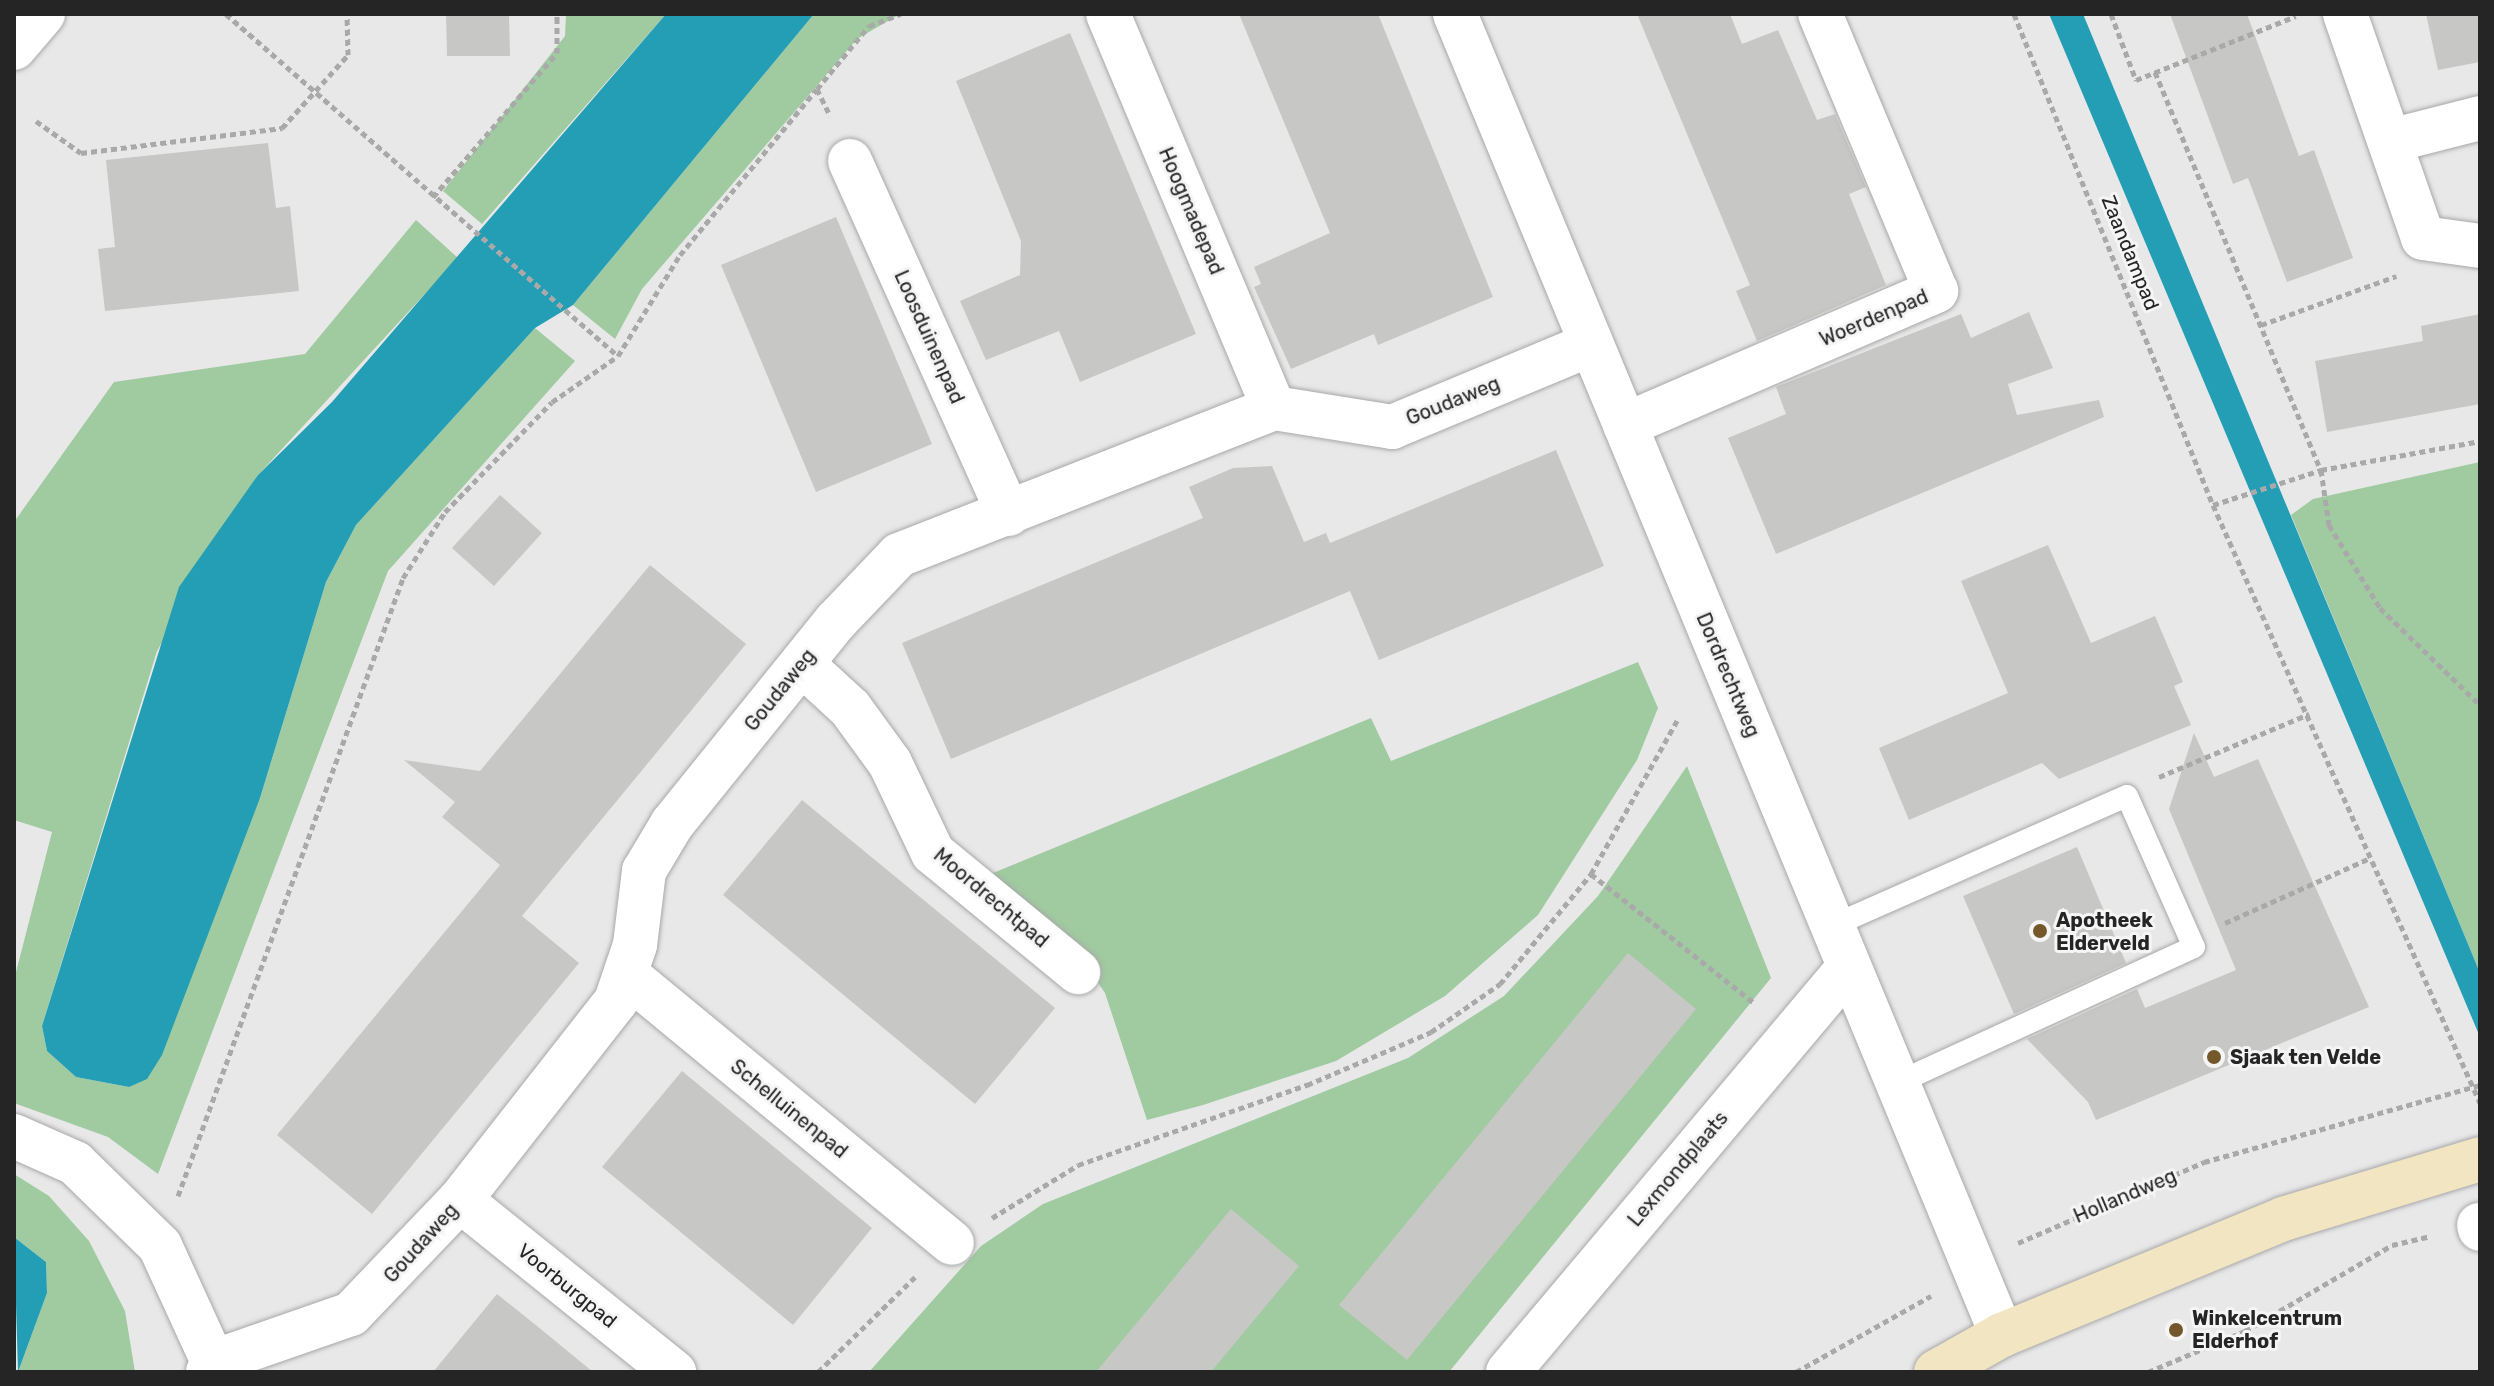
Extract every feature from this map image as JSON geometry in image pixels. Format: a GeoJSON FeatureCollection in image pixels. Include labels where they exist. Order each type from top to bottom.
{"type":"FeatureCollection","features":[{"type":"Feature","properties":{"kind":"street"},"geometry":{"type":"LineString","coordinates":[[14,48],[43,14]]}},
{"type":"Feature","properties":{"kind":"street","name":"Hoogmadepad"},"geometry":{"type":"LineString","coordinates":[[1108,14],[1274,408]]}},
{"type":"Feature","properties":{"kind":"street","name":"Dordrechtweg"},"geometry":{"type":"LineString","coordinates":[[1455,14],[2002,1335]]}},
{"type":"Feature","properties":{"kind":"street","name":"Woerdenpad"},"geometry":{"type":"LineString","coordinates":[[1625,425],[1936,291],[1820,14]]}},
{"type":"Feature","properties":{"kind":"street"},"geometry":{"type":"LineString","coordinates":[[2345,14],[2423,238],[2480,246]]}},
{"type":"Feature","properties":{"kind":"street"},"geometry":{"type":"LineString","coordinates":[[2390,141],[2480,118]]}},
{"type":"Feature","properties":{"kind":"street","name":"Loosduinenpad"},"geometry":{"type":"LineString","coordinates":[[850,161],[1009,514]]}},
{"type":"Feature","properties":{"kind":"street","name":"Goudaweg"},"geometry":{"type":"LineString","coordinates":[[210,1367],[351,1314],[460,1200],[616,1001],[627,975],[644,871],[672,824],[802,664],[899,555],[1274,408],[1392,427],[1591,344]]}},
{"type":"Feature","properties":{"kind":"street","name":"Moordrechtpad"},"geometry":{"type":"LineString","coordinates":[[802,664],[850,708],[890,763],[933,853],[1078,972]]}},
{"type":"Feature","properties":{"kind":"street","name":"Lexmondplaats"},"geometry":{"type":"LineString","coordinates":[[1508,1372],[1849,967]]}},
{"type":"Feature","properties":{"kind":"street","name":"Schelluinenpad"},"geometry":{"type":"LineString","coordinates":[[627,975],[952,1243]]}},
{"type":"Feature","properties":{"kind":"street"},"geometry":{"type":"LineString","coordinates":[[14,1136],[75,1163],[160,1246],[210,1367]]}},
{"type":"Feature","properties":{"kind":"street"},"geometry":{"type":"LineString","coordinates":[[1936,1372],[2002,1335],[2283,1219],[2480,1159]]}},
{"type":"Feature","properties":{"kind":"street","name":"Voorburgpad"},"geometry":{"type":"LineString","coordinates":[[460,1200],[674,1372]]}},
{"type":"Feature","properties":{"kind":"lane"},"geometry":{"type":"LineString","coordinates":[[1832,926],[2127,796],[2194,947],[1897,1083]]}},
{"type":"Feature","properties":{"kind":"path"},"geometry":{"type":"LineString","coordinates":[[226,14],[618,356]]}},
{"type":"Feature","properties":{"kind":"path"},"geometry":{"type":"LineString","coordinates":[[36,121],[81,153],[282,128],[348,55],[347,14]]}},
{"type":"Feature","properties":{"kind":"path"},"geometry":{"type":"LineString","coordinates":[[433,197],[557,53],[557,14]]}},
{"type":"Feature","properties":{"kind":"path"},"geometry":{"type":"LineString","coordinates":[[160,1246],[403,578],[445,512],[552,402],[618,356],[680,255],[869,26],[901,14]]}},
{"type":"Feature","properties":{"kind":"path","name":"Zaandampad"},"geometry":{"type":"LineString","coordinates":[[2014,14],[2213,505],[2309,714],[2470,1087],[2480,1103]]}},
{"type":"Feature","properties":{"kind":"path"},"geometry":{"type":"LineString","coordinates":[[2111,14],[2136,80],[2301,14]]}},
{"type":"Feature","properties":{"kind":"path"},"geometry":{"type":"LineString","coordinates":[[2155,72],[2321,470],[2329,525],[2380,608],[2480,705]]}},
{"type":"Feature","properties":{"kind":"path"},"geometry":{"type":"LineString","coordinates":[[2261,325],[2415,269],[2423,238]]}},
{"type":"Feature","properties":{"kind":"path"},"geometry":{"type":"LineString","coordinates":[[2213,505],[2321,470],[2480,441]]}},
{"type":"Feature","properties":{"kind":"path"},"geometry":{"type":"LineString","coordinates":[[2127,796],[2309,714]]}},
{"type":"Feature","properties":{"kind":"path"},"geometry":{"type":"LineString","coordinates":[[818,1372],[952,1243],[1078,1165],[1307,1085],[1431,1032],[1500,984],[1591,874],[1678,719]]}},
{"type":"Feature","properties":{"kind":"path"},"geometry":{"type":"LineString","coordinates":[[2190,939],[2370,858]]}},
{"type":"Feature","properties":{"kind":"path"},"geometry":{"type":"LineString","coordinates":[[1591,874],[1793,1034]]}},
{"type":"Feature","properties":{"kind":"path","name":"Hollandweg"},"geometry":{"type":"LineString","coordinates":[[1796,1372],[1975,1271],[2026,1238],[2204,1162],[2480,1083]]}},
{"type":"Feature","properties":{"kind":"path"},"geometry":{"type":"LineString","coordinates":[[2148,1372],[2245,1331],[2392,1245],[2479,1227]]}},
{"type":"Feature","properties":{"kind":"green space"},"geometry":{"type":"Polygon","coordinates":[[[566,14],[666,14],[482,224],[443,191],[565,36],[566,14]]]}},
{"type":"Feature","properties":{"kind":"green space"},"geometry":{"type":"Polygon","coordinates":[[[814,14],[900,14],[857,39],[642,289],[615,339],[573,305],[814,14]]]}},
{"type":"Feature","properties":{"kind":"green space"},"geometry":{"type":"Polygon","coordinates":[[[416,220],[458,258],[258,475],[157,651],[42,1026],[47,1051],[76,1077],[129,1087],[260,798],[326,582],[356,525],[535,328],[575,361],[388,571],[158,1174],[108,1137],[14,1103],[14,980],[52,832],[14,820],[14,522],[114,382],[305,354],[416,220]]]}},
{"type":"Feature","properties":{"kind":"green space"},"geometry":{"type":"Polygon","coordinates":[[[2480,462],[2480,973],[2291,515],[2313,499],[2480,462]]]}},
{"type":"Feature","properties":{"kind":"green space"},"geometry":{"type":"Polygon","coordinates":[[[1638,662],[1658,708],[1637,760],[1538,915],[1445,996],[1336,1061],[1203,1105],[1147,1120],[1105,993],[1079,955],[993,873],[1371,718],[1391,761],[1638,662]]]}},
{"type":"Feature","properties":{"kind":"green space"},"geometry":{"type":"Polygon","coordinates":[[[1687,766],[1771,978],[1449,1372],[869,1372],[981,1246],[1043,1204],[1408,1058],[1504,996],[1598,896],[1687,766]]]}},
{"type":"Feature","properties":{"kind":"green space"},"geometry":{"type":"Polygon","coordinates":[[[14,1174],[49,1196],[89,1241],[125,1311],[135,1372],[18,1372],[47,1293],[46,1262],[14,1237],[14,1174]]]}},
{"type":"Feature","properties":{"kind":"water"},"geometry":{"type":"Polygon","coordinates":[[[666,14],[814,14],[573,305],[535,328],[356,525],[326,582],[260,798],[162,1055],[147,1079],[129,1087],[76,1077],[47,1051],[42,1026],[179,587],[258,475],[332,402],[666,14]]]}},
{"type":"Feature","properties":{"kind":"water"},"geometry":{"type":"Polygon","coordinates":[[[2049,14],[2083,14],[2480,973],[2480,1037],[2049,14]]]}},
{"type":"Feature","properties":{"kind":"water"},"geometry":{"type":"Polygon","coordinates":[[[14,1237],[46,1262],[47,1293],[18,1372],[14,1237]]]}},
{"type":"Feature","properties":{"kind":"building"},"geometry":{"type":"Polygon","coordinates":[[[446,14],[509,14],[510,56],[447,56],[446,14]]]}},
{"type":"Feature","properties":{"kind":"building"},"geometry":{"type":"Polygon","coordinates":[[[1239,14],[1378,14],[1493,297],[1378,345],[1374,334],[1291,369],[1254,287],[1261,284],[1254,267],[1330,233],[1239,14]]]}},
{"type":"Feature","properties":{"kind":"building"},"geometry":{"type":"Polygon","coordinates":[[[1637,14],[1730,14],[1742,44],[1778,30],[1817,120],[1835,114],[1866,187],[1849,194],[1886,285],[1757,341],[1736,291],[1750,285],[1637,14]]]}},
{"type":"Feature","properties":{"kind":"building"},"geometry":{"type":"Polygon","coordinates":[[[2170,14],[2247,14],[2299,156],[2314,150],[2353,258],[2287,282],[2248,178],[2233,184],[2170,14]]]}},
{"type":"Feature","properties":{"kind":"building"},"geometry":{"type":"Polygon","coordinates":[[[2426,14],[2480,14],[2480,62],[2438,70],[2426,14]]]}},
{"type":"Feature","properties":{"kind":"building"},"geometry":{"type":"Polygon","coordinates":[[[1070,33],[1196,334],[1080,382],[1059,331],[986,360],[960,301],[1020,275],[1021,241],[956,81],[1070,33]]]}},
{"type":"Feature","properties":{"kind":"building"},"geometry":{"type":"Polygon","coordinates":[[[268,143],[276,208],[290,206],[299,291],[105,311],[98,249],[115,247],[106,160],[268,143]]]}},
{"type":"Feature","properties":{"kind":"building"},"geometry":{"type":"Polygon","coordinates":[[[836,217],[932,444],[816,492],[721,265],[836,217]]]}},
{"type":"Feature","properties":{"kind":"building"},"geometry":{"type":"Polygon","coordinates":[[[2029,312],[2053,368],[2008,384],[2017,415],[2099,400],[2104,417],[1776,554],[1728,438],[1786,414],[1776,387],[1961,314],[1971,338],[2029,312]]]}},
{"type":"Feature","properties":{"kind":"building"},"geometry":{"type":"Polygon","coordinates":[[[2480,314],[2480,404],[2327,432],[2315,361],[2423,341],[2421,326],[2480,314]]]}},
{"type":"Feature","properties":{"kind":"building"},"geometry":{"type":"Polygon","coordinates":[[[1556,450],[1604,566],[1379,660],[1350,591],[951,759],[902,643],[1203,518],[1189,487],[1233,468],[1272,466],[1304,542],[1326,533],[1330,543],[1556,450]]]}},
{"type":"Feature","properties":{"kind":"building"},"geometry":{"type":"Polygon","coordinates":[[[500,495],[542,533],[494,586],[452,548],[500,495]]]}},
{"type":"Feature","properties":{"kind":"building"},"geometry":{"type":"Polygon","coordinates":[[[2048,545],[2091,643],[2155,616],[2183,682],[2174,686],[2191,725],[2059,779],[2042,763],[1909,820],[1879,748],[2008,693],[1961,581],[2048,545]]]}},
{"type":"Feature","properties":{"kind":"building"},"geometry":{"type":"Polygon","coordinates":[[[650,565],[746,644],[522,916],[579,963],[372,1214],[277,1135],[500,865],[442,817],[455,802],[404,760],[480,771],[650,565]]]}},
{"type":"Feature","properties":{"kind":"building"},"geometry":{"type":"Polygon","coordinates":[[[2194,733],[2214,777],[2258,759],[2369,1007],[2096,1120],[2088,1102],[2027,1039],[2137,989],[2145,1008],[2236,970],[2169,809],[2194,733]]]}},
{"type":"Feature","properties":{"kind":"building"},"geometry":{"type":"Polygon","coordinates":[[[802,800],[1055,1008],[975,1104],[723,895],[802,800]]]}},
{"type":"Feature","properties":{"kind":"building"},"geometry":{"type":"Polygon","coordinates":[[[2077,847],[2126,963],[2014,1014],[1963,896],[2077,847]]]}},
{"type":"Feature","properties":{"kind":"building"},"geometry":{"type":"Polygon","coordinates":[[[1628,953],[1696,1009],[1407,1360],[1339,1305],[1628,953]]]}},
{"type":"Feature","properties":{"kind":"building"},"geometry":{"type":"Polygon","coordinates":[[[682,1071],[872,1228],[793,1325],[602,1167],[682,1071]]]}},
{"type":"Feature","properties":{"kind":"building"},"geometry":{"type":"Polygon","coordinates":[[[1231,1209],[1299,1266],[1211,1372],[1096,1372],[1231,1209]]]}},
{"type":"Feature","properties":{"kind":"building"},"geometry":{"type":"Polygon","coordinates":[[[497,1294],[537,1326],[593,1372],[433,1372],[497,1294]]]}},
{"type":"Feature","properties":{"kind":"place","name":"Apotheek Elderveld"},"geometry":{"type":"Point","coordinates":[2040,931]}},
{"type":"Feature","properties":{"kind":"place","name":"Sjaak ten Velde"},"geometry":{"type":"Point","coordinates":[2214,1057]}},
{"type":"Feature","properties":{"kind":"place","name":"Winkelcentrum Elderhof"},"geometry":{"type":"Point","coordinates":[2176,1330]}}]}
